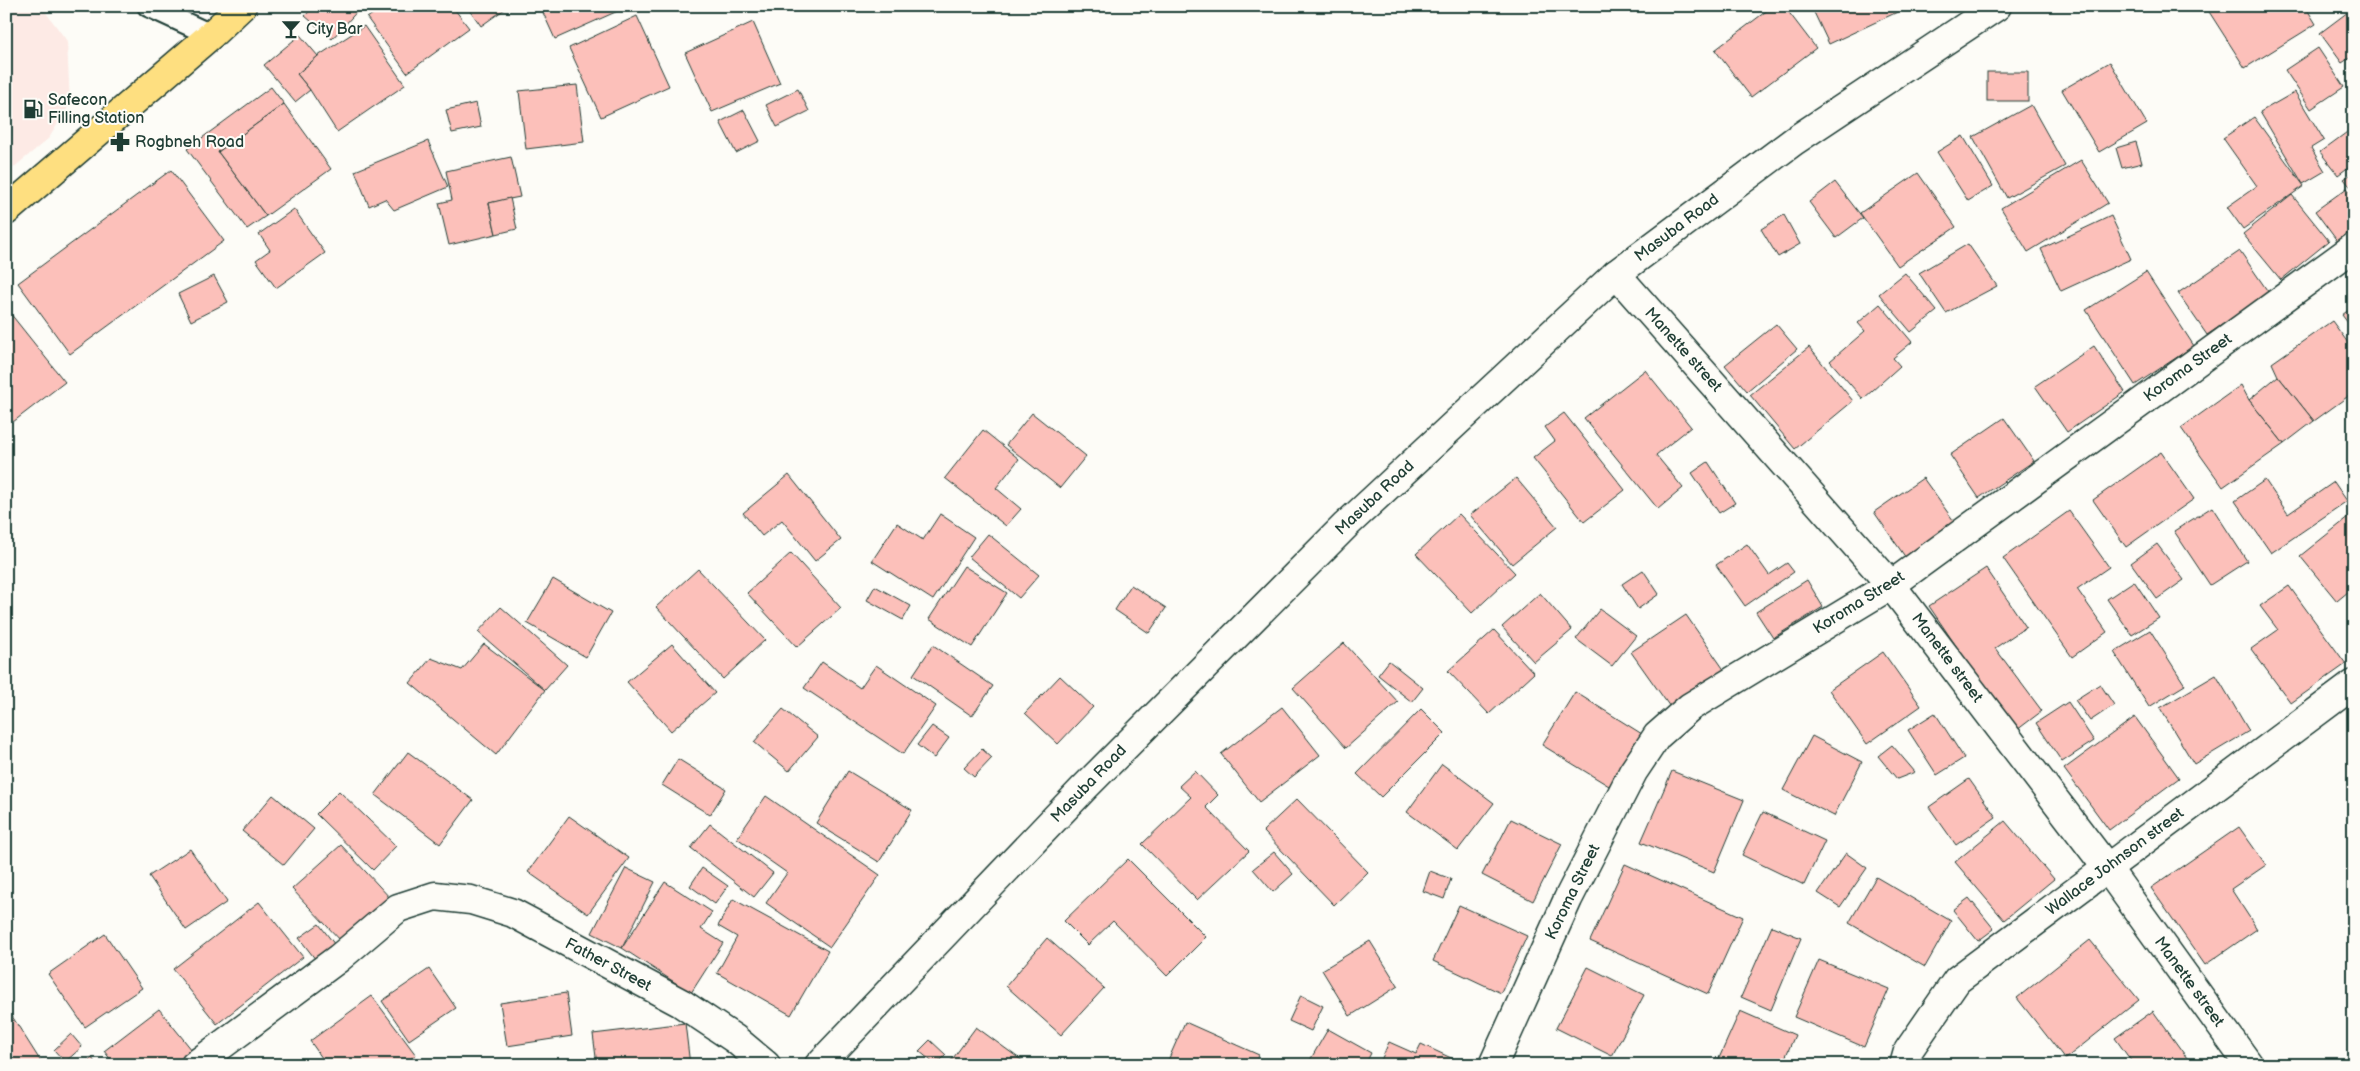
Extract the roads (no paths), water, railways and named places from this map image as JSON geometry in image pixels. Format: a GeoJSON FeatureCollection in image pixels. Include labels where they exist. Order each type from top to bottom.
{"type":"FeatureCollection","features":[{"type":"Feature","properties":{"kind":"main road"},"geometry":{"type":"LineString","coordinates":[[6,211],[211,35],[242,6]]}},
{"type":"Feature","properties":{"kind":"street","name":"Masuba Road"},"geometry":{"type":"LineString","coordinates":[[818,1065],[1083,789],[1346,525],[1616,274],[1794,140],[1997,6]]}},
{"type":"Feature","properties":{"kind":"street","name":"Koroma Street"},"geometry":{"type":"LineString","coordinates":[[1493,1065],[1568,899],[1633,772],[1657,736],[1690,707],[1891,584],[2354,247]]}},
{"type":"Feature","properties":{"kind":"street","name":"Manette street"},"geometry":{"type":"LineString","coordinates":[[1616,274],[1891,584],[2107,868],[2249,1065]]}},
{"type":"Feature","properties":{"kind":"street","name":"Wallace Johnson street"},"geometry":{"type":"LineString","coordinates":[[1904,1065],[1908,1051],[1957,980],[2354,684]]}},
{"type":"Feature","properties":{"kind":"street","name":"Father Street"},"geometry":{"type":"LineString","coordinates":[[195,1065],[339,958],[398,908],[435,896],[472,900],[513,913],[681,1003],[735,1039],[766,1065]]}},
{"type":"Feature","properties":{"kind":"lane"},"geometry":{"type":"LineString","coordinates":[[148,6],[211,35]]}},
{"type":"Feature","properties":{"kind":"place","name":"City Bar"},"geometry":{"type":"Point","coordinates":[291,29]}},
{"type":"Feature","properties":{"kind":"place","name":"Safecon Filling Station"},"geometry":{"type":"Point","coordinates":[33,109]}},
{"type":"Feature","properties":{"kind":"place","name":"Rogbneh Road"},"geometry":{"type":"Point","coordinates":[120,142]}}]}
